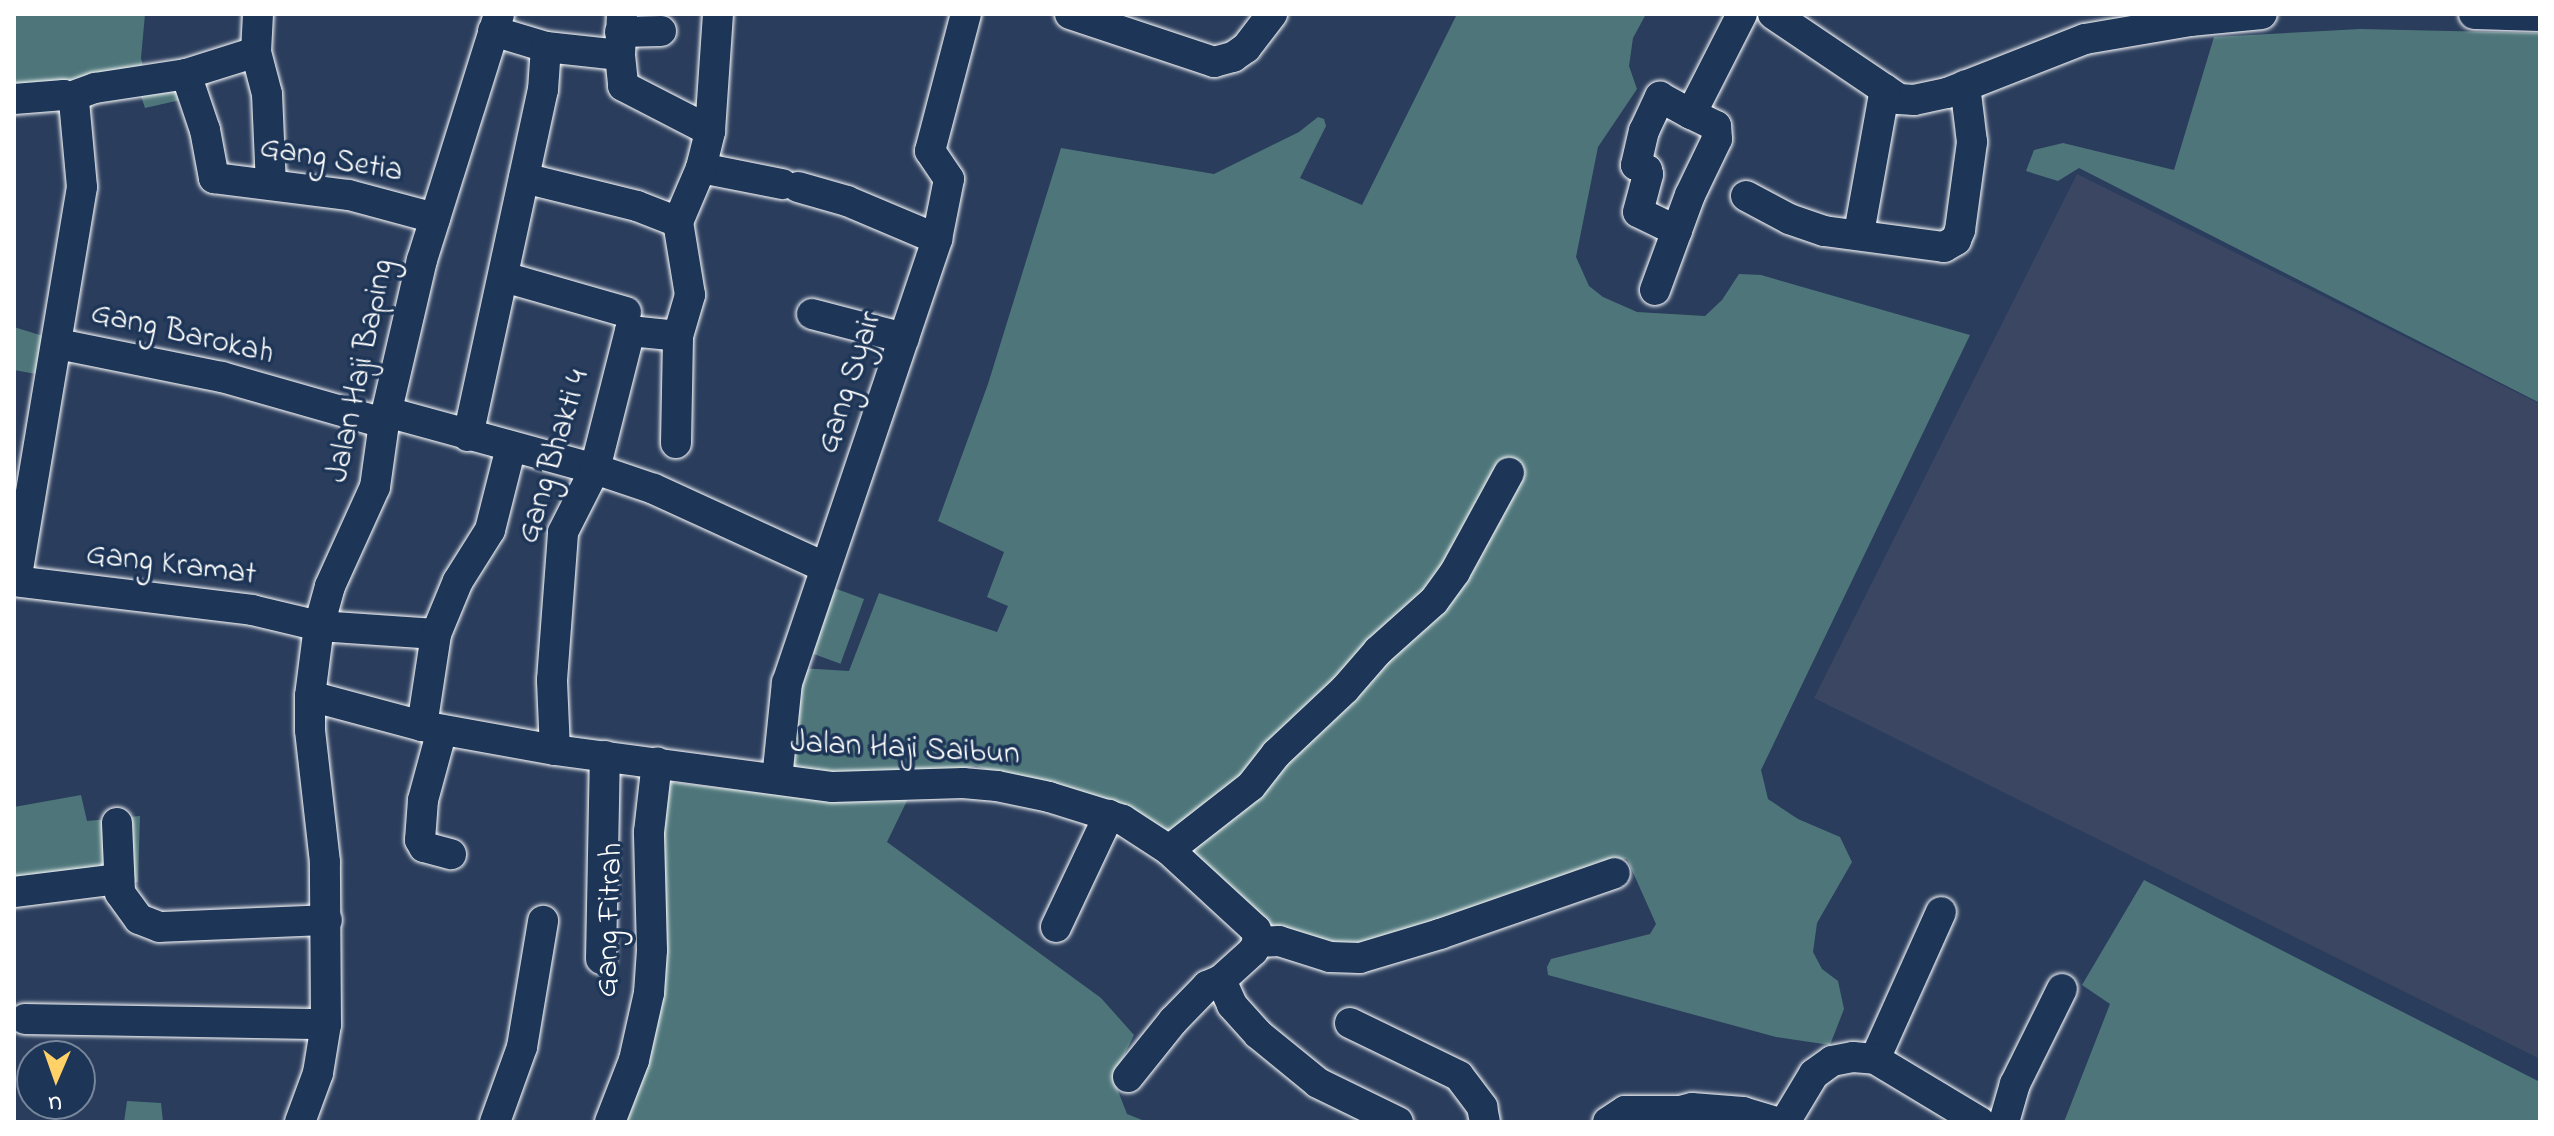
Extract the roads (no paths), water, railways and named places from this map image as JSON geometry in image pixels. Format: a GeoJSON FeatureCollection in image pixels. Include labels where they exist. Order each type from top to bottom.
{"type":"FeatureCollection","features":[{"type":"Feature","properties":{"kind":"street"},"geometry":{"type":"LineString","coordinates":[[258,14],[256,52],[267,94],[271,184]]}},
{"type":"Feature","properties":{"kind":"street"},"geometry":{"type":"LineString","coordinates":[[676,443],[678,336],[690,295],[678,222],[701,168],[710,131],[718,14]]}},
{"type":"Feature","properties":{"kind":"street","name":"Gang Syair"},"geometry":{"type":"LineString","coordinates":[[777,779],[787,683],[937,239],[949,179],[930,151],[966,14]]}},
{"type":"Feature","properties":{"kind":"street"},"geometry":{"type":"LineString","coordinates":[[1070,14],[1214,62],[1233,57],[1246,48],[1272,14]]}},
{"type":"Feature","properties":{"kind":"street"},"geometry":{"type":"LineString","coordinates":[[1691,114],[1742,14]]}},
{"type":"Feature","properties":{"kind":"street"},"geometry":{"type":"LineString","coordinates":[[1773,14],[1899,99],[1914,100],[1965,85],[2081,27],[2262,14]]}},
{"type":"Feature","properties":{"kind":"street"},"geometry":{"type":"LineString","coordinates":[[2474,14],[2536,15]]}},
{"type":"Feature","properties":{"kind":"street"},"geometry":{"type":"LineString","coordinates":[[496,19],[546,47],[620,34],[661,31]]}},
{"type":"Feature","properties":{"kind":"street","name":"Jalan Haji Baping"},"geometry":{"type":"LineString","coordinates":[[300,1122],[318,1073],[326,1024],[327,920],[323,834],[310,696],[319,626],[341,559],[371,500],[386,417],[435,218],[496,19]]}},
{"type":"Feature","properties":{"kind":"street"},"geometry":{"type":"LineString","coordinates":[[620,34],[623,86],[710,131]]}},
{"type":"Feature","properties":{"kind":"street"},"geometry":{"type":"LineString","coordinates":[[468,436],[543,90],[546,47]]}},
{"type":"Feature","properties":{"kind":"street"},"geometry":{"type":"LineString","coordinates":[[14,99],[70,97],[95,88],[186,74],[256,52]]}},
{"type":"Feature","properties":{"kind":"street","name":"Gang Setia"},"geometry":{"type":"LineString","coordinates":[[186,74],[205,130],[214,178],[349,195],[435,218]]}},
{"type":"Feature","properties":{"kind":"street"},"geometry":{"type":"LineString","coordinates":[[1746,196],[1789,219],[1824,231],[1859,233],[1944,247],[1956,240],[1960,230],[1972,142],[1965,85]]}},
{"type":"Feature","properties":{"kind":"street"},"geometry":{"type":"LineString","coordinates":[[1859,233],[1885,89]]}},
{"type":"Feature","properties":{"kind":"street"},"geometry":{"type":"LineString","coordinates":[[58,344],[82,187],[77,109],[70,97]]}},
{"type":"Feature","properties":{"kind":"street"},"geometry":{"type":"LineString","coordinates":[[1655,290],[1718,134],[1716,126],[1660,97],[1644,131],[1636,165],[1647,170],[1648,174],[1638,212],[1677,231]]}},
{"type":"Feature","properties":{"kind":"street"},"geometry":{"type":"LineString","coordinates":[[701,168],[847,201],[937,239]]}},
{"type":"Feature","properties":{"kind":"street"},"geometry":{"type":"LineString","coordinates":[[524,178],[637,206],[678,222]]}},
{"type":"Feature","properties":{"kind":"street"},"geometry":{"type":"LineString","coordinates":[[504,277],[628,322],[678,336]]}},
{"type":"Feature","properties":{"kind":"street"},"geometry":{"type":"LineString","coordinates":[[812,314],[904,338]]}},
{"type":"Feature","properties":{"kind":"street","name":"Gang Bhakti 4"},"geometry":{"type":"LineString","coordinates":[[555,750],[552,680],[559,552],[563,532],[595,469],[628,322]]}},
{"type":"Feature","properties":{"kind":"street","name":"Gang Barokah"},"geometry":{"type":"LineString","coordinates":[[15,581],[58,344],[222,377],[595,469],[719,516],[824,567]]}},
{"type":"Feature","properties":{"kind":"street"},"geometry":{"type":"LineString","coordinates":[[451,854],[424,847],[420,840],[432,728],[436,634],[458,581],[490,530],[511,447]]}},
{"type":"Feature","properties":{"kind":"street"},"geometry":{"type":"LineString","coordinates":[[1169,850],[1251,786],[1276,754],[1345,689],[1378,651],[1434,601],[1455,572],[1509,473]]}},
{"type":"Feature","properties":{"kind":"street","name":"Gang Kramat"},"geometry":{"type":"LineString","coordinates":[[15,581],[252,610],[319,626],[436,634]]}},
{"type":"Feature","properties":{"kind":"street","name":"Jalan Haji Saibun"},"geometry":{"type":"LineString","coordinates":[[310,696],[432,728],[555,750],[833,787],[963,783],[997,786],[1049,797],[1109,815],[1151,835],[1256,930],[1258,942]]}},
{"type":"Feature","properties":{"kind":"street"},"geometry":{"type":"LineString","coordinates":[[601,959],[605,756]]}},
{"type":"Feature","properties":{"kind":"street","name":"Gang Fitrah"},"geometry":{"type":"LineString","coordinates":[[610,1122],[634,1060],[649,993],[652,950],[649,832],[657,762]]}},
{"type":"Feature","properties":{"kind":"street"},"geometry":{"type":"LineString","coordinates":[[1056,927],[1109,815]]}},
{"type":"Feature","properties":{"kind":"street"},"geometry":{"type":"LineString","coordinates":[[117,823],[120,893],[139,919],[160,927],[327,920]]}},
{"type":"Feature","properties":{"kind":"street"},"geometry":{"type":"LineString","coordinates":[[1128,1077],[1173,1021],[1207,986],[1221,980],[1253,951],[1258,942],[1279,941],[1330,957],[1360,958],[1440,934],[1615,873]]}},
{"type":"Feature","properties":{"kind":"street"},"geometry":{"type":"LineString","coordinates":[[14,892],[119,879]]}},
{"type":"Feature","properties":{"kind":"street"},"geometry":{"type":"LineString","coordinates":[[1875,1059],[1941,912]]}},
{"type":"Feature","properties":{"kind":"street"},"geometry":{"type":"LineString","coordinates":[[507,1117],[528,1023],[543,921]]}},
{"type":"Feature","properties":{"kind":"street"},"geometry":{"type":"LineString","coordinates":[[1221,980],[1222,989],[1232,1005],[1258,1034],[1318,1083],[1398,1122]]}},
{"type":"Feature","properties":{"kind":"street"},"geometry":{"type":"LineString","coordinates":[[2004,1122],[2015,1084],[2062,989]]}},
{"type":"Feature","properties":{"kind":"street"},"geometry":{"type":"LineString","coordinates":[[25,1019],[326,1024]]}},
{"type":"Feature","properties":{"kind":"street"},"geometry":{"type":"LineString","coordinates":[[1350,1023],[1459,1076],[1482,1107],[1485,1122]]}},
{"type":"Feature","properties":{"kind":"street"},"geometry":{"type":"LineString","coordinates":[[1785,1122],[1814,1074],[1832,1061],[1853,1057],[1875,1059],[1980,1122]]}},
{"type":"Feature","properties":{"kind":"street"},"geometry":{"type":"LineString","coordinates":[[1608,1122],[1625,1111],[1680,1111],[1692,1108],[1743,1112],[1776,1122]]}}]}
